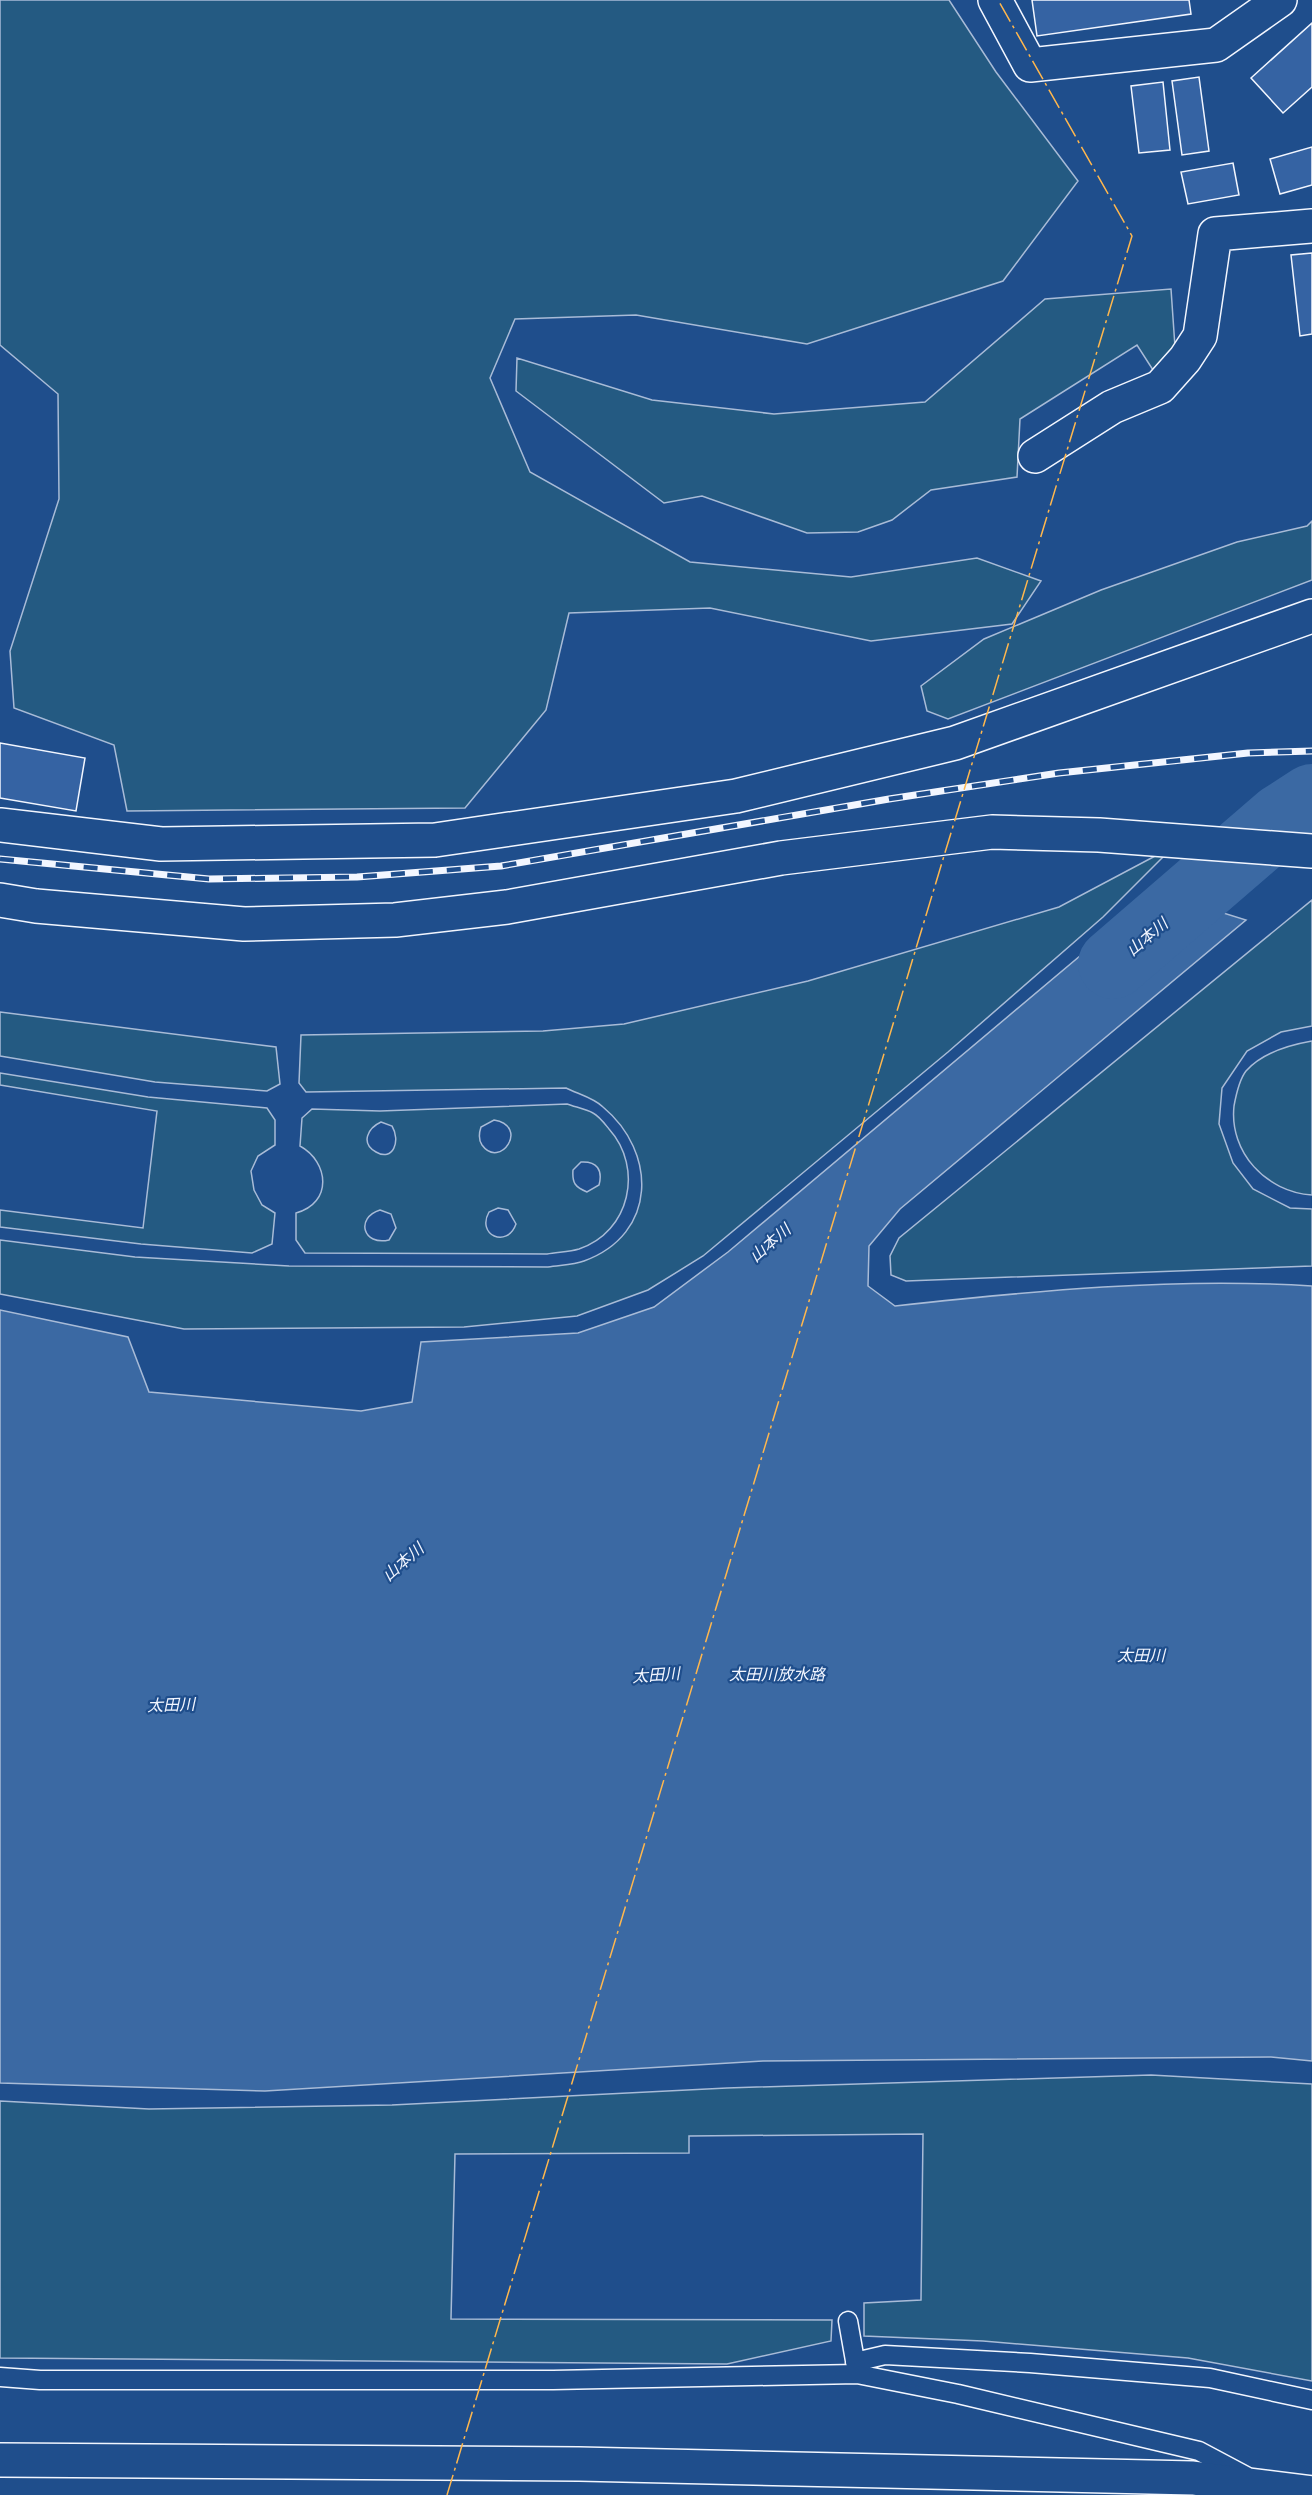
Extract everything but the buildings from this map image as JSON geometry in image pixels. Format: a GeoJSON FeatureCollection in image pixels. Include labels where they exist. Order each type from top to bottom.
{"type":"FeatureCollection","features":[{"type":"Feature","properties":{"kind":"street"},"geometry":{"type":"LineString","coordinates":[[995,0],[1030,65],[1216,45],[1280,0]]}},
{"type":"Feature","properties":{"kind":"street"},"geometry":{"type":"LineString","coordinates":[[1035,456],[1112,407],[1160,387],[1185,359],[1200,336],[1215,234],[1312,225]]}},
{"type":"Feature","properties":{"kind":"street"},"geometry":{"type":"LineString","coordinates":[[0,825],[161,844],[435,840],[736,796],[955,743],[1312,616]]}},
{"type":"Feature","properties":{"kind":"street"},"geometry":{"type":"LineString","coordinates":[[0,900],[36,906],[244,924],[395,920],[507,907],[781,858],[980,834],[1100,835],[1312,851]]}},
{"type":"Feature","properties":{"kind":"street"},"geometry":{"type":"LineString","coordinates":[[0,2460],[579,2464],[1193,2478],[1312,2493]]}},
{"type":"Feature","properties":{"kind":"lane"},"geometry":{"type":"LineString","coordinates":[[848,2321],[856,2368]]}},
{"type":"Feature","properties":{"kind":"lane"},"geometry":{"type":"LineString","coordinates":[[856,2368],[885,2355],[1030,2363],[1210,2378],[1312,2400]]}},
{"type":"Feature","properties":{"kind":"lane"},"geometry":{"type":"LineString","coordinates":[[0,2377],[40,2380],[552,2380],[856,2368],[1199,2451],[1263,2486]]}},
{"type":"Feature","properties":{"kind":"shaded area"},"geometry":{"type":"Polygon","coordinates":[[[0,0],[949,0],[996,72],[1078,181],[1003,281],[807,344],[636,315],[515,319],[490,378],[530,472],[690,562],[851,577],[977,558],[1041,581],[1012,624],[871,641],[710,608],[569,613],[546,710],[465,808],[127,811],[114,745],[14,708],[10,651],[59,499],[58,394],[0,345],[0,0]]]}},
{"type":"Feature","properties":{"kind":"shaded area"},"geometry":{"type":"Polygon","coordinates":[[[1171,289],[1175,347],[1153,370],[1137,345],[1020,419],[1017,477],[931,490],[892,520],[858,532],[807,533],[702,496],[664,503],[516,391],[517,358],[652,400],[774,414],[925,402],[1045,299],[1171,289]]]}},
{"type":"Feature","properties":{"kind":"shaded area"},"geometry":{"type":"Polygon","coordinates":[[[1312,521],[1312,580],[948,719],[927,711],[921,686],[984,639],[1101,590],[1237,542],[1307,526],[1312,521]]]}},
{"type":"Feature","properties":{"kind":"shaded area"},"geometry":{"type":"Polygon","coordinates":[[[1174,846],[1103,917],[948,1052],[703,1256],[648,1290],[577,1316],[464,1327],[184,1329],[0,1294],[0,1240],[135,1257],[289,1266],[548,1267],[584,1261],[608,1248],[626,1232],[637,1212],[642,1191],[640,1168],[633,1146],[621,1125],[599,1104],[566,1088],[306,1092],[299,1083],[301,1035],[543,1031],[624,1024],[808,981],[1059,907],[1174,846]]]}},
{"type":"Feature","properties":{"kind":"shaded area"},"geometry":{"type":"Polygon","coordinates":[[[1312,900],[1312,1026],[1281,1032],[1247,1051],[1222,1088],[1219,1124],[1233,1163],[1253,1189],[1290,1208],[1312,1209],[1312,1266],[906,1281],[891,1275],[890,1256],[899,1238],[1312,900]]]}},
{"type":"Feature","properties":{"kind":"shaded area"},"geometry":{"type":"Polygon","coordinates":[[[0,1012],[276,1047],[280,1084],[267,1091],[155,1082],[0,1056],[0,1012]]]}},
{"type":"Feature","properties":{"kind":"shaded area"},"geometry":{"type":"Polygon","coordinates":[[[1312,1041],[1312,1195],[1280,1186],[1266,1178],[1254,1167],[1244,1154],[1238,1139],[1234,1123],[1234,1106],[1241,1079],[1252,1065],[1276,1051],[1312,1041]]]}},
{"type":"Feature","properties":{"kind":"shaded area"},"geometry":{"type":"Polygon","coordinates":[[[0,1073],[148,1097],[267,1108],[275,1120],[275,1145],[258,1156],[251,1171],[254,1190],[262,1205],[275,1213],[272,1244],[252,1253],[141,1244],[0,1227],[0,1210],[143,1228],[157,1111],[0,1085],[0,1073]]]}},
{"type":"Feature","properties":{"kind":"shaded area"},"geometry":{"type":"Polygon","coordinates":[[[567,1104],[595,1114],[620,1145],[626,1162],[628,1180],[626,1197],[620,1214],[610,1229],[596,1241],[579,1249],[547,1254],[305,1253],[296,1240],[296,1213],[308,1208],[316,1201],[323,1182],[317,1162],[300,1146],[302,1118],[312,1109],[380,1111],[567,1104]],[[494,1120],[481,1127],[480,1140],[489,1151],[503,1150],[508,1144],[511,1137],[510,1130],[505,1124],[494,1120]],[[381,1122],[369,1132],[368,1144],[376,1152],[387,1154],[394,1148],[395,1132],[392,1126],[381,1122]],[[581,1162],[573,1170],[575,1184],[580,1188],[587,1192],[599,1185],[600,1175],[595,1165],[581,1162]],[[498,1208],[489,1212],[486,1220],[489,1232],[500,1237],[512,1232],[516,1224],[508,1210],[498,1208]],[[380,1210],[367,1219],[365,1230],[368,1235],[380,1241],[389,1240],[396,1228],[391,1214],[380,1210]]]}},
{"type":"Feature","properties":{"kind":"shaded area"},"geometry":{"type":"Polygon","coordinates":[[[1151,2075],[1312,2084],[1312,2381],[1188,2358],[983,2341],[864,2336],[864,2303],[921,2300],[923,2134],[689,2136],[689,2153],[455,2154],[451,2319],[832,2320],[831,2341],[727,2364],[0,2358],[0,2101],[149,2109],[392,2105],[727,2088],[1151,2075]]]}},
{"type":"Feature","properties":{"kind":"water","name":"太田川放水路"},"geometry":{"type":"Polygon","coordinates":[[[1156,892],[1246,920],[900,1209],[869,1246],[868,1286],[895,1306],[999,1295],[1155,1284],[1312,1286],[1312,2061],[1271,2057],[763,2061],[265,2091],[0,2083],[0,1310],[128,1337],[149,1392],[361,1411],[412,1402],[421,1342],[578,1333],[654,1307],[728,1252],[1156,892]]]}},
{"type":"Feature","properties":{"kind":"waterway","name":"山本川"},"geometry":{"type":"LineString","coordinates":[[1113,964],[1281,819],[1312,799]]}},
{"type":"Feature","properties":{"kind":"railway"},"geometry":{"type":"LineString","coordinates":[[0,859],[209,879],[357,877],[501,866],[889,799],[1059,773],[1248,753],[1312,751]]}},
{"type":"Feature","properties":{"kind":"power"},"geometry":{"type":"LineString","coordinates":[[447,2495],[1132,236],[998,0]]}},
{"type":"Feature","properties":{"kind":"water label","name":"太田川"},"geometry":{"type":"Point","coordinates":[1141,1655]}},
{"type":"Feature","properties":{"kind":"water label","name":"太田川"},"geometry":{"type":"Point","coordinates":[656,1675]}},
{"type":"Feature","properties":{"kind":"water label","name":"太田川"},"geometry":{"type":"Point","coordinates":[171,1705]}}]}
